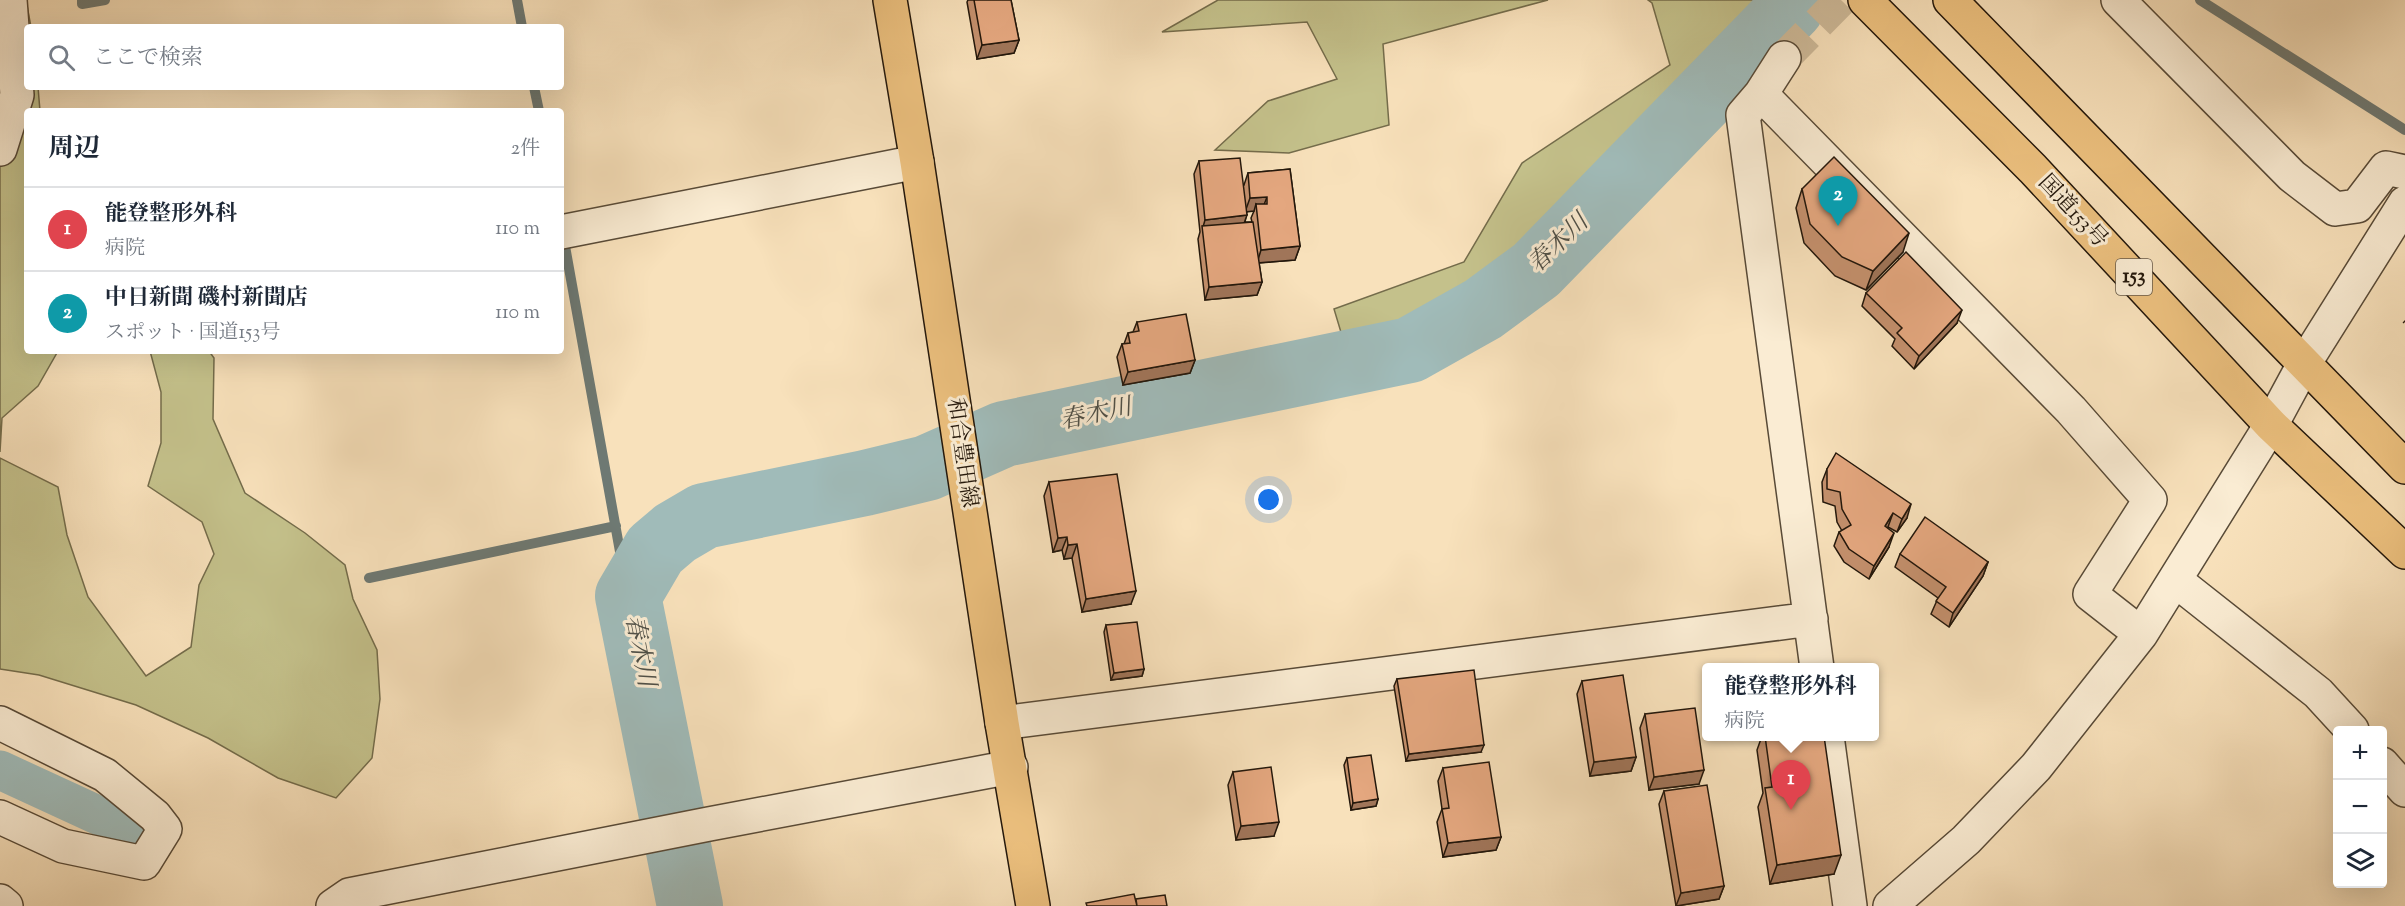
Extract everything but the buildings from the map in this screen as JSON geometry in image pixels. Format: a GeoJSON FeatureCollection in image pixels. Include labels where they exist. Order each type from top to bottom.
{"type":"FeatureCollection","features":[{"type":"Feature","properties":{"kind":"main road","name":"和合豊田線"},"geometry":{"type":"LineString","coordinates":[[890,0],[917,162],[1002,723],[1033,906]]}},
{"type":"Feature","properties":{"kind":"main road","name":"国道153号"},"geometry":{"type":"LineString","coordinates":[[1865,0],[2033,170],[2271,425],[2405,552]]}},
{"type":"Feature","properties":{"kind":"main road"},"geometry":{"type":"LineString","coordinates":[[1950,0],[2405,467]]}},
{"type":"Feature","properties":{"kind":"street"},"geometry":{"type":"LineString","coordinates":[[0,149],[17,95],[10,0]]}},
{"type":"Feature","properties":{"kind":"street"},"geometry":{"type":"LineString","coordinates":[[2118,0],[2292,176],[2335,209],[2357,206],[2386,168],[2405,172]]}},
{"type":"Feature","properties":{"kind":"street"},"geometry":{"type":"LineString","coordinates":[[1784,58],[1761,94],[1743,115],[1816,663]]}},
{"type":"Feature","properties":{"kind":"street"},"geometry":{"type":"LineString","coordinates":[[1761,94],[2071,410],[2150,500],[2090,594],[2141,634]]}},
{"type":"Feature","properties":{"kind":"street"},"geometry":{"type":"LineString","coordinates":[[567,230],[917,162]]}},
{"type":"Feature","properties":{"kind":"street"},"geometry":{"type":"LineString","coordinates":[[1890,906],[1966,840],[2036,767],[2141,634],[2271,425],[2304,364],[2405,202]]}},
{"type":"Feature","properties":{"kind":"street"},"geometry":{"type":"LineString","coordinates":[[2175,580],[2318,693],[2348,726]]}},
{"type":"Feature","properties":{"kind":"street"},"geometry":{"type":"LineString","coordinates":[[1002,723],[1810,619]]}},
{"type":"Feature","properties":{"kind":"street"},"geometry":{"type":"LineString","coordinates":[[0,723],[105,775],[154,816],[165,829],[144,863],[63,846],[0,817]]}},
{"type":"Feature","properties":{"kind":"street"},"geometry":{"type":"LineString","coordinates":[[1828,741],[1850,906]]}},
{"type":"Feature","properties":{"kind":"street"},"geometry":{"type":"LineString","coordinates":[[333,906],[350,895],[1011,767]]}},
{"type":"Feature","properties":{"kind":"street"},"geometry":{"type":"LineString","coordinates":[[2387,770],[2405,790]]}},
{"type":"Feature","properties":{"kind":"street"},"geometry":{"type":"LineString","coordinates":[[0,901],[6,906]]}},
{"type":"Feature","properties":{"kind":"shaded area"},"geometry":{"type":"Polygon","coordinates":[[[0,0],[26,0],[30,24],[24,24],[24,90],[38,90],[40,108],[24,108],[24,354],[56,354],[38,386],[2,418],[0,452],[0,0]]]}},
{"type":"Feature","properties":{"kind":"shaded area"},"geometry":{"type":"Polygon","coordinates":[[[1218,0],[1548,0],[1383,44],[1389,125],[1289,153],[1215,150],[1268,101],[1337,79],[1307,22],[1162,32],[1218,0]]]}},
{"type":"Feature","properties":{"kind":"shaded area"},"geometry":{"type":"Polygon","coordinates":[[[1648,0],[1759,0],[1765,6],[1527,265],[1479,298],[1407,340],[1346,349],[1334,309],[1464,262],[1522,163],[1670,65],[1652,3],[1648,0]]]}},
{"type":"Feature","properties":{"kind":"shaded area"},"geometry":{"type":"Polygon","coordinates":[[[151,354],[211,354],[214,358],[213,419],[245,493],[305,533],[345,565],[353,599],[377,650],[380,699],[372,758],[336,798],[278,778],[208,738],[136,705],[39,675],[0,669],[0,458],[58,487],[67,535],[88,597],[146,676],[191,647],[199,585],[214,554],[202,522],[148,486],[161,443],[161,392],[151,354]]]}},
{"type":"Feature","properties":{"kind":"waterway"},"geometry":{"type":"LineString","coordinates":[[82,0],[82,4],[105,0]]}},
{"type":"Feature","properties":{"kind":"waterway"},"geometry":{"type":"LineString","coordinates":[[517,0],[521,24]]}},
{"type":"Feature","properties":{"kind":"waterway"},"geometry":{"type":"LineString","coordinates":[[2200,0],[2405,130]]}},
{"type":"Feature","properties":{"kind":"waterway","name":"春木川"},"geometry":{"type":"LineString","coordinates":[[690,906],[628,596],[655,550],[675,533],[704,516],[927,468],[1004,434],[1410,350],[1483,309],[1536,270],[1791,8]]}},
{"type":"Feature","properties":{"kind":"waterway"},"geometry":{"type":"LineString","coordinates":[[535,90],[538,108]]}},
{"type":"Feature","properties":{"kind":"waterway"},"geometry":{"type":"LineString","coordinates":[[564,241],[628,596]]}},
{"type":"Feature","properties":{"kind":"waterway"},"geometry":{"type":"LineString","coordinates":[[369,578],[616,526]]}},
{"type":"Feature","properties":{"kind":"waterway"},"geometry":{"type":"LineString","coordinates":[[0,770],[141,835]]}},
{"type":"Feature","properties":{"kind":"tunnel"},"geometry":{"type":"LineString","coordinates":[[1784,58],[1841,0]]}},
{"type":"Feature","properties":{"kind":"place","name":"中日新聞 磯村新聞店"},"geometry":{"type":"Point","coordinates":[1838,226]}},
{"type":"Feature","properties":{"kind":"place","name":"能登整形外科"},"geometry":{"type":"Point","coordinates":[1791,810]}}]}
